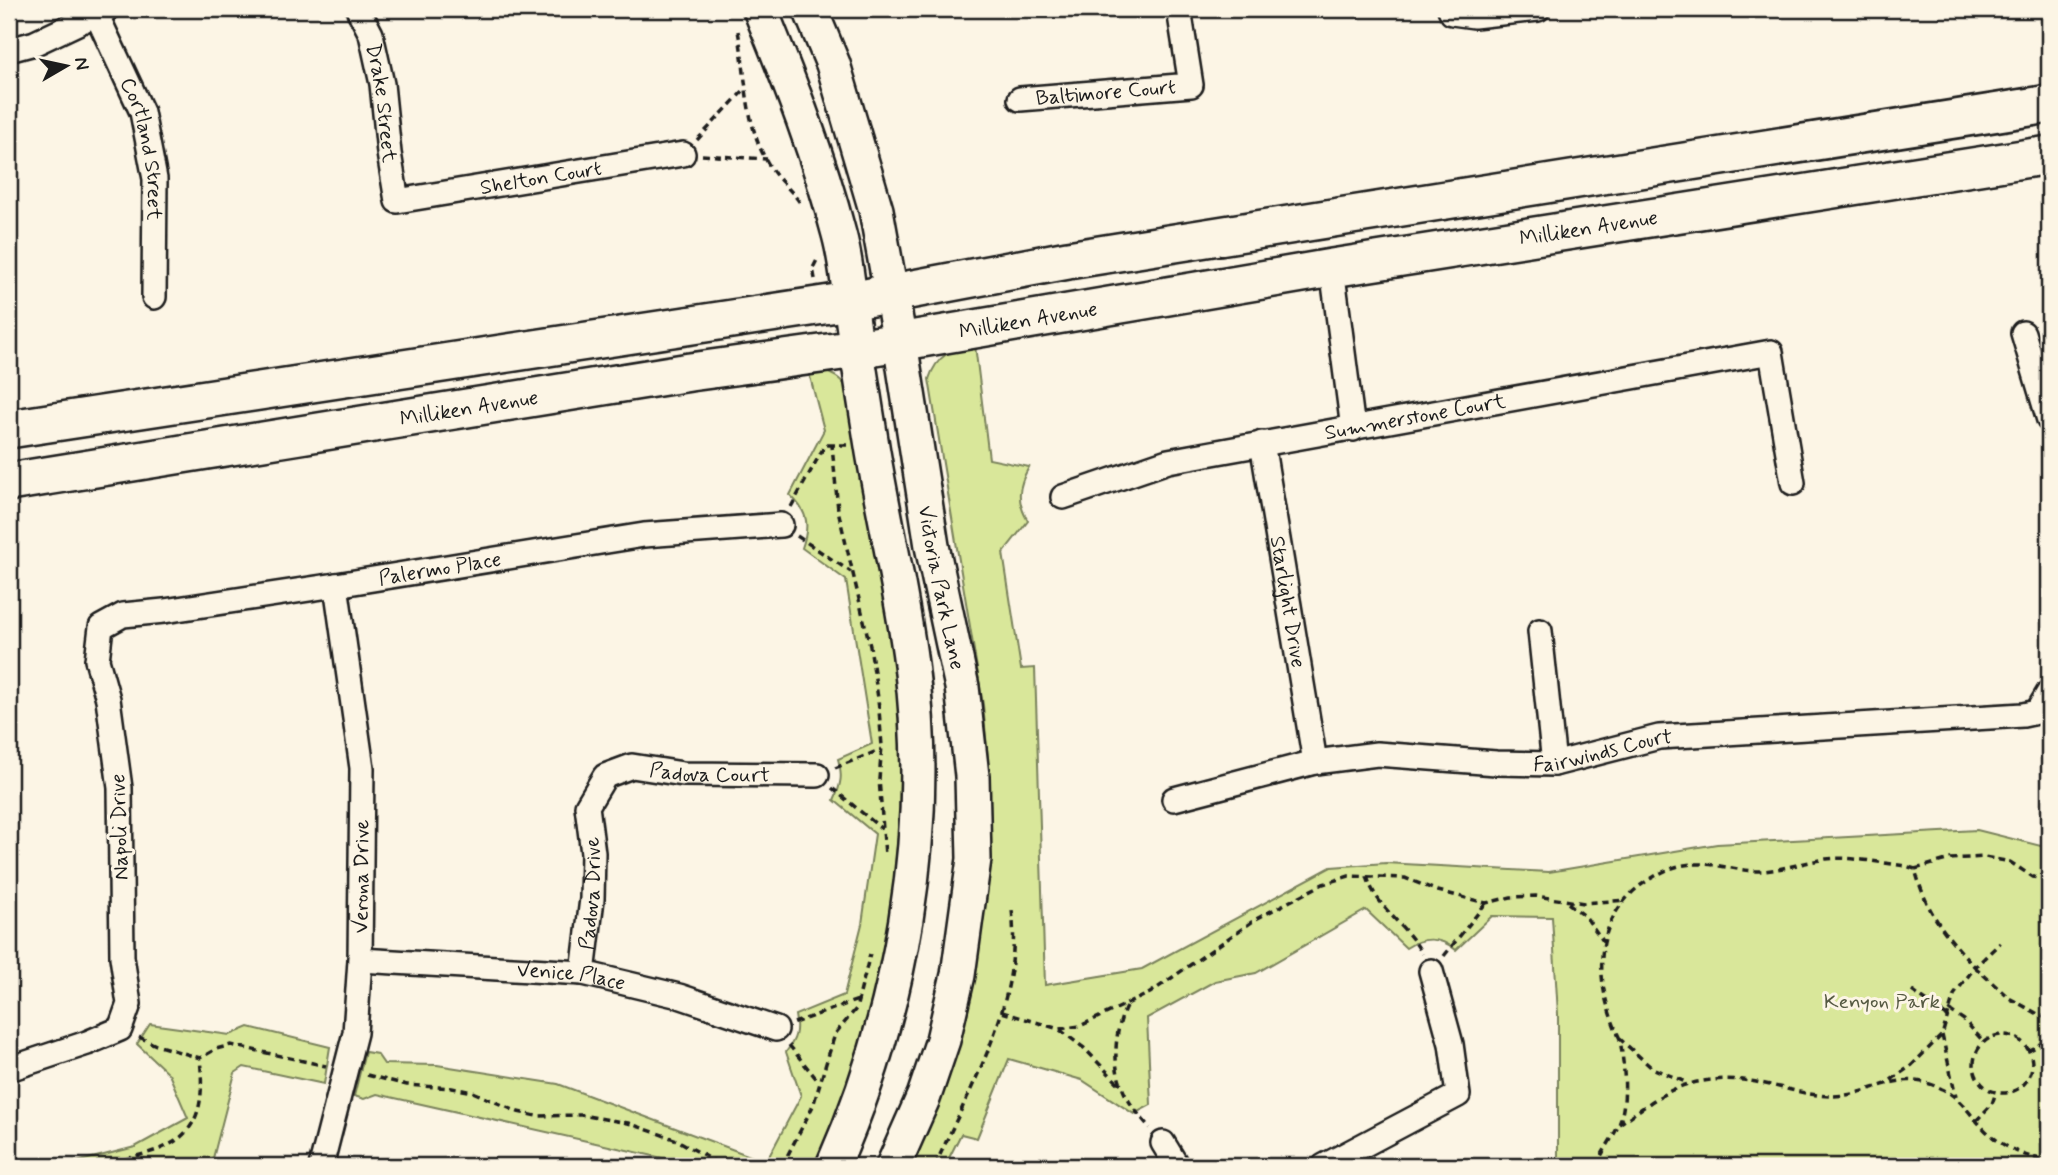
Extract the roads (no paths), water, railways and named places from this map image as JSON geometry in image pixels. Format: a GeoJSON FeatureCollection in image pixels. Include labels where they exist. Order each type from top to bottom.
{"type":"FeatureCollection","features":[{"type":"Feature","properties":{"kind":"main road"},"geometry":{"type":"LineString","coordinates":[[9,429],[835,303],[1068,260],[2049,104]]}},
{"type":"Feature","properties":{"kind":"main road","name":"Milliken Avenue"},"geometry":{"type":"LineString","coordinates":[[9,482],[690,372],[857,349],[1332,268],[2049,155]]}},
{"type":"Feature","properties":{"kind":"street","name":"Drake Street"},"geometry":{"type":"LineString","coordinates":[[358,9],[371,34],[382,84],[388,153],[397,201]]}},
{"type":"Feature","properties":{"kind":"street","name":"Victoria Park Lane"},"geometry":{"type":"LineString","coordinates":[[810,9],[833,64],[876,210],[932,546],[962,687],[972,776],[974,859],[960,964],[943,1040],[924,1096],[893,1166]]}},
{"type":"Feature","properties":{"kind":"street","name":"Baltimore Court"},"geometry":{"type":"LineString","coordinates":[[1020,99],[1191,85],[1179,9]]}},
{"type":"Feature","properties":{"kind":"street"},"geometry":{"type":"LineString","coordinates":[[1451,11],[1474,16],[1538,9]]}},
{"type":"Feature","properties":{"kind":"street"},"geometry":{"type":"LineString","coordinates":[[9,50],[35,43],[100,11]]}},
{"type":"Feature","properties":{"kind":"street","name":"Cortland Street"},"geometry":{"type":"LineString","coordinates":[[100,11],[142,112],[155,179],[154,297]]}},
{"type":"Feature","properties":{"kind":"street","name":"Victoria Park Lane"},"geometry":{"type":"LineString","coordinates":[[748,15],[817,159],[840,236],[835,303],[857,349],[911,664],[917,773],[914,845],[904,921],[890,998],[867,1079],[833,1166]]}},
{"type":"Feature","properties":{"kind":"street","name":"Shelton Court"},"geometry":{"type":"LineString","coordinates":[[397,201],[683,154]]}},
{"type":"Feature","properties":{"kind":"street"},"geometry":{"type":"LineString","coordinates":[[1332,268],[1353,429]]}},
{"type":"Feature","properties":{"kind":"street"},"geometry":{"type":"LineString","coordinates":[[2023,333],[2049,420]]}},
{"type":"Feature","properties":{"kind":"street","name":"Summerstone Court"},"geometry":{"type":"LineString","coordinates":[[1063,497],[1168,461],[1772,352],[1793,483]]}},
{"type":"Feature","properties":{"kind":"street","name":"Starlight Drive"},"geometry":{"type":"LineString","coordinates":[[1262,443],[1315,762]]}},
{"type":"Feature","properties":{"kind":"street","name":"Palermo Place"},"geometry":{"type":"LineString","coordinates":[[101,626],[123,615],[336,585],[644,535],[781,525]]}},
{"type":"Feature","properties":{"kind":"street","name":"Verona Drive"},"geometry":{"type":"LineString","coordinates":[[321,1166],[355,1033],[360,960],[362,768],[336,585]]}},
{"type":"Feature","properties":{"kind":"street","name":"Napoli Drive"},"geometry":{"type":"LineString","coordinates":[[9,1069],[88,1043],[120,1028],[129,1004],[122,957],[120,788],[108,699],[97,660],[101,626]]}},
{"type":"Feature","properties":{"kind":"street"},"geometry":{"type":"LineString","coordinates":[[1540,631],[1553,764]]}},
{"type":"Feature","properties":{"kind":"street","name":"Fairwinds Court"},"geometry":{"type":"LineString","coordinates":[[1174,799],[1315,762],[1377,754],[1496,763],[1553,764],[1659,737],[2036,712],[2049,692]]}},
{"type":"Feature","properties":{"kind":"street","name":"Padova Court"},"geometry":{"type":"LineString","coordinates":[[605,776],[632,766],[683,774],[817,775]]}},
{"type":"Feature","properties":{"kind":"street","name":"Padova Drive"},"geometry":{"type":"LineString","coordinates":[[583,972],[593,887],[593,853],[587,806],[605,776]]}},
{"type":"Feature","properties":{"kind":"street","name":"Venice Place"},"geometry":{"type":"LineString","coordinates":[[360,960],[583,972],[679,996],[776,1030]]}},
{"type":"Feature","properties":{"kind":"street"},"geometry":{"type":"LineString","coordinates":[[1324,1166],[1458,1095],[1451,1044],[1431,971]]}},
{"type":"Feature","properties":{"kind":"street"},"geometry":{"type":"LineString","coordinates":[[1163,1143],[1177,1166]]}},
{"type":"Feature","properties":{"kind":"park label","name":"Kenyon Park"},"geometry":{"type":"Point","coordinates":[1882,1001]}}]}
